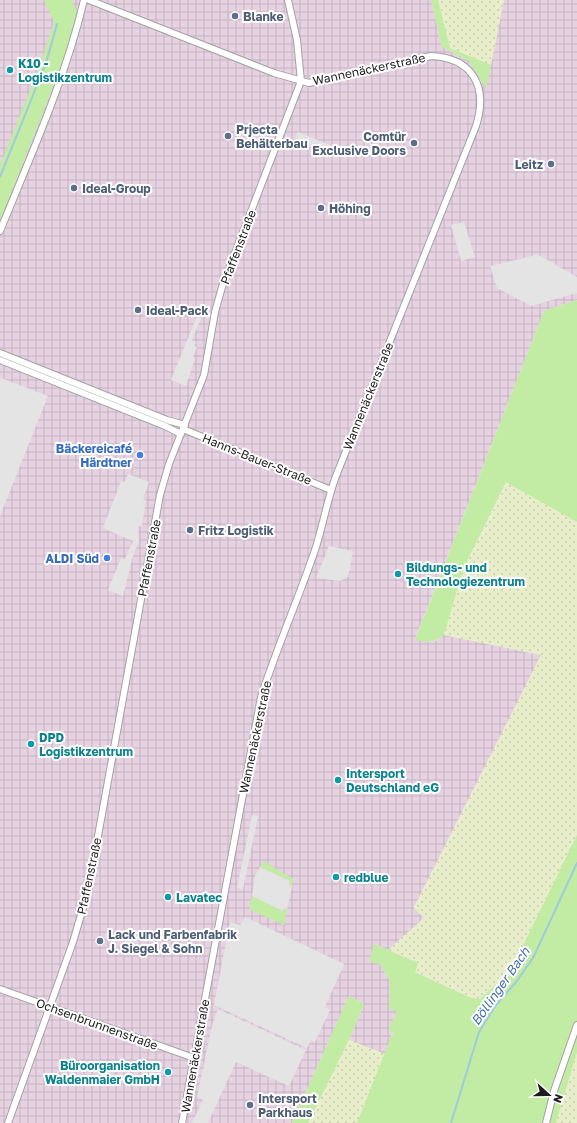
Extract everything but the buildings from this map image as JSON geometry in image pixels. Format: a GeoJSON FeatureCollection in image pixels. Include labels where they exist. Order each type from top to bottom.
{"type":"FeatureCollection","features":[{"type":"Feature","properties":{"kind":"street"},"geometry":{"type":"LineString","coordinates":[[0,231],[61,81],[74,42],[84,0]]}},
{"type":"Feature","properties":{"kind":"street","name":"Wannenäckerstraße"},"geometry":{"type":"LineString","coordinates":[[89,0],[274,73],[301,81],[314,83],[431,56],[442,57],[455,61],[466,68],[474,76],[480,95],[480,114],[476,126],[331,490],[316,549],[270,668],[262,698],[182,1123]]}},
{"type":"Feature","properties":{"kind":"street","name":"Pfaffenstraße"},"geometry":{"type":"LineString","coordinates":[[8,1123],[51,1007],[73,942],[88,891],[160,495],[168,469],[204,375],[215,312],[222,287],[301,81],[297,40],[288,0]]}},
{"type":"Feature","properties":{"kind":"street","name":"Hanns-Bauer-Straße"},"geometry":{"type":"LineString","coordinates":[[0,353],[48,375],[331,490]]}},
{"type":"Feature","properties":{"kind":"street","name":"Hanns-Bauer-Straße"},"geometry":{"type":"LineString","coordinates":[[0,360],[48,375]]}},
{"type":"Feature","properties":{"kind":"street","name":"Hanns-Bauer-Straße"},"geometry":{"type":"LineString","coordinates":[[115,402],[166,420],[183,429]]}},
{"type":"Feature","properties":{"kind":"street","name":"Ochsenbrunnenstraße"},"geometry":{"type":"LineString","coordinates":[[0,989],[194,1058]]}},
{"type":"Feature","properties":{"kind":"street"},"geometry":{"type":"LineString","coordinates":[[546,1123],[554,1091],[577,1025]]}},
{"type":"Feature","properties":{"kind":"shaded area"},"geometry":{"type":"Polygon","coordinates":[[[0,0],[431,0],[442,47],[469,61],[486,87],[504,0],[577,0],[577,300],[544,311],[415,639],[429,642],[438,640],[444,635],[541,655],[414,907],[424,918],[388,950],[374,944],[381,965],[390,982],[389,1008],[397,1011],[389,1030],[393,1032],[385,1054],[349,1040],[364,1004],[349,996],[292,1123],[0,1123],[0,0]]]}},
{"type":"Feature","properties":{"kind":"shaded area"},"geometry":{"type":"Polygon","coordinates":[[[298,132],[330,145],[328,151],[295,138],[298,132]]]}},
{"type":"Feature","properties":{"kind":"shaded area"},"geometry":{"type":"Polygon","coordinates":[[[464,222],[475,257],[461,261],[451,225],[464,222]]]}},
{"type":"Feature","properties":{"kind":"shaded area"},"geometry":{"type":"Polygon","coordinates":[[[539,255],[577,277],[577,293],[531,306],[497,288],[490,266],[539,255]]]}},
{"type":"Feature","properties":{"kind":"shaded area"},"geometry":{"type":"Polygon","coordinates":[[[197,316],[201,318],[192,340],[196,342],[194,346],[197,347],[193,356],[195,358],[186,386],[171,380],[197,316]]]}},
{"type":"Feature","properties":{"kind":"shaded area"},"geometry":{"type":"Polygon","coordinates":[[[1,378],[48,396],[0,516],[0,380],[1,378]]]}},
{"type":"Feature","properties":{"kind":"shaded area"},"geometry":{"type":"Polygon","coordinates":[[[128,474],[149,482],[143,499],[146,500],[142,526],[138,526],[139,541],[134,552],[123,596],[108,590],[121,558],[125,559],[133,541],[103,528],[121,481],[125,482],[128,474]]]}},
{"type":"Feature","properties":{"kind":"shaded area"},"geometry":{"type":"Polygon","coordinates":[[[329,546],[353,551],[348,577],[340,581],[316,578],[329,546]]]}},
{"type":"Feature","properties":{"kind":"shaded area"},"geometry":{"type":"Polygon","coordinates":[[[252,815],[258,816],[243,889],[237,888],[252,815]]]}},
{"type":"Feature","properties":{"kind":"shaded area"},"geometry":{"type":"Polygon","coordinates":[[[260,867],[290,881],[289,886],[292,887],[287,909],[284,908],[283,911],[252,896],[255,876],[260,867]]]}},
{"type":"Feature","properties":{"kind":"shaded area"},"geometry":{"type":"Polygon","coordinates":[[[245,917],[344,964],[325,1007],[330,1010],[315,1042],[311,1040],[307,1048],[214,1005],[230,922],[240,925],[245,917]]]}},
{"type":"Feature","properties":{"kind":"shaded area"},"geometry":{"type":"Polygon","coordinates":[[[218,1009],[306,1050],[289,1086],[236,1062],[208,1123],[192,1123],[203,1100],[197,1097],[212,1026],[218,1009]]]}},
{"type":"Feature","properties":{"kind":"green space"},"geometry":{"type":"Polygon","coordinates":[[[44,0],[72,0],[77,11],[75,27],[66,54],[0,221],[0,165],[40,65],[54,22],[44,0]]]}},
{"type":"Feature","properties":{"kind":"green space"},"geometry":{"type":"Polygon","coordinates":[[[431,0],[438,0],[450,48],[491,65],[486,88],[469,61],[442,47],[431,0]]]}},
{"type":"Feature","properties":{"kind":"green space"},"geometry":{"type":"Polygon","coordinates":[[[438,0],[504,0],[491,65],[450,48],[438,0]]]}},
{"type":"Feature","properties":{"kind":"green space"},"geometry":{"type":"Polygon","coordinates":[[[577,300],[577,522],[506,482],[464,567],[444,635],[430,641],[415,640],[544,311],[577,300]]]}},
{"type":"Feature","properties":{"kind":"green space"},"geometry":{"type":"Polygon","coordinates":[[[507,481],[577,522],[577,835],[511,971],[480,999],[471,998],[415,971],[418,963],[388,950],[424,918],[414,908],[541,655],[444,635],[464,567],[507,481]]]}},
{"type":"Feature","properties":{"kind":"green space"},"geometry":{"type":"Polygon","coordinates":[[[577,835],[577,1052],[556,1123],[357,1123],[393,1032],[388,1030],[397,1012],[389,1008],[390,982],[381,965],[369,961],[374,944],[418,963],[415,972],[471,998],[480,999],[511,970],[577,835]]]}},
{"type":"Feature","properties":{"kind":"green space"},"geometry":{"type":"Polygon","coordinates":[[[264,861],[293,879],[292,887],[289,886],[290,881],[260,867],[264,861]]]}},
{"type":"Feature","properties":{"kind":"green space"},"geometry":{"type":"Polygon","coordinates":[[[252,896],[283,911],[284,908],[287,909],[284,925],[249,909],[252,896]]]}},
{"type":"Feature","properties":{"kind":"green space"},"geometry":{"type":"Polygon","coordinates":[[[409,984],[426,1123],[308,1123],[349,1040],[385,1054],[409,984]]]}},
{"type":"Feature","properties":{"kind":"green space"},"geometry":{"type":"Polygon","coordinates":[[[349,996],[364,1004],[349,1040],[308,1123],[292,1123],[349,996]]]}},
{"type":"Feature","properties":{"kind":"green space"},"geometry":{"type":"Polygon","coordinates":[[[577,1052],[577,1123],[556,1123],[573,1061],[577,1052]]]}},
{"type":"Feature","properties":{"kind":"waterway"},"geometry":{"type":"LineString","coordinates":[[0,177],[46,63],[57,24]]}},
{"type":"Feature","properties":{"kind":"waterway","name":"Böllinger Bach"},"geometry":{"type":"LineString","coordinates":[[451,1123],[479,1032],[496,1005],[516,982],[533,958],[577,863]]}},
{"type":"Feature","properties":{"kind":"place","name":"Blanke"},"geometry":{"type":"Point","coordinates":[235,16]}},
{"type":"Feature","properties":{"kind":"place","name":"K10 - Logistikzentrum"},"geometry":{"type":"Point","coordinates":[10,70]}},
{"type":"Feature","properties":{"kind":"place","name":"Prjecta Behälterbau"},"geometry":{"type":"Point","coordinates":[228,136]}},
{"type":"Feature","properties":{"kind":"place","name":"Comtür Exclusive Doors"},"geometry":{"type":"Point","coordinates":[414,143]}},
{"type":"Feature","properties":{"kind":"place","name":"Leitz"},"geometry":{"type":"Point","coordinates":[551,164]}},
{"type":"Feature","properties":{"kind":"place","name":"Ideal-Group"},"geometry":{"type":"Point","coordinates":[74,188]}},
{"type":"Feature","properties":{"kind":"place","name":"Höhing"},"geometry":{"type":"Point","coordinates":[321,208]}},
{"type":"Feature","properties":{"kind":"place","name":"Ideal-Pack"},"geometry":{"type":"Point","coordinates":[138,310]}},
{"type":"Feature","properties":{"kind":"place","name":"Bäckereicafé Härdtner"},"geometry":{"type":"Point","coordinates":[140,455]}},
{"type":"Feature","properties":{"kind":"place","name":"Fritz Logistik"},"geometry":{"type":"Point","coordinates":[190,530]}},
{"type":"Feature","properties":{"kind":"place","name":"ALDI Süd"},"geometry":{"type":"Point","coordinates":[107,558]}},
{"type":"Feature","properties":{"kind":"place","name":"Bildungs- und Technologiezentrum"},"geometry":{"type":"Point","coordinates":[398,574]}},
{"type":"Feature","properties":{"kind":"place","name":"DPD Logistikzentrum"},"geometry":{"type":"Point","coordinates":[31,744]}},
{"type":"Feature","properties":{"kind":"place","name":"Intersport Deutschland eG"},"geometry":{"type":"Point","coordinates":[338,780]}},
{"type":"Feature","properties":{"kind":"place","name":"redblue"},"geometry":{"type":"Point","coordinates":[336,877]}},
{"type":"Feature","properties":{"kind":"place","name":"Lavatec"},"geometry":{"type":"Point","coordinates":[168,897]}},
{"type":"Feature","properties":{"kind":"place","name":"Lack und Farbenfabrik J. Siegel & Sohn"},"geometry":{"type":"Point","coordinates":[100,941]}},
{"type":"Feature","properties":{"kind":"place","name":"Büroorganisation Waldenmaier GmbH"},"geometry":{"type":"Point","coordinates":[168,1072]}},
{"type":"Feature","properties":{"kind":"place","name":"Intersport Parkhaus"},"geometry":{"type":"Point","coordinates":[250,1105]}}]}
